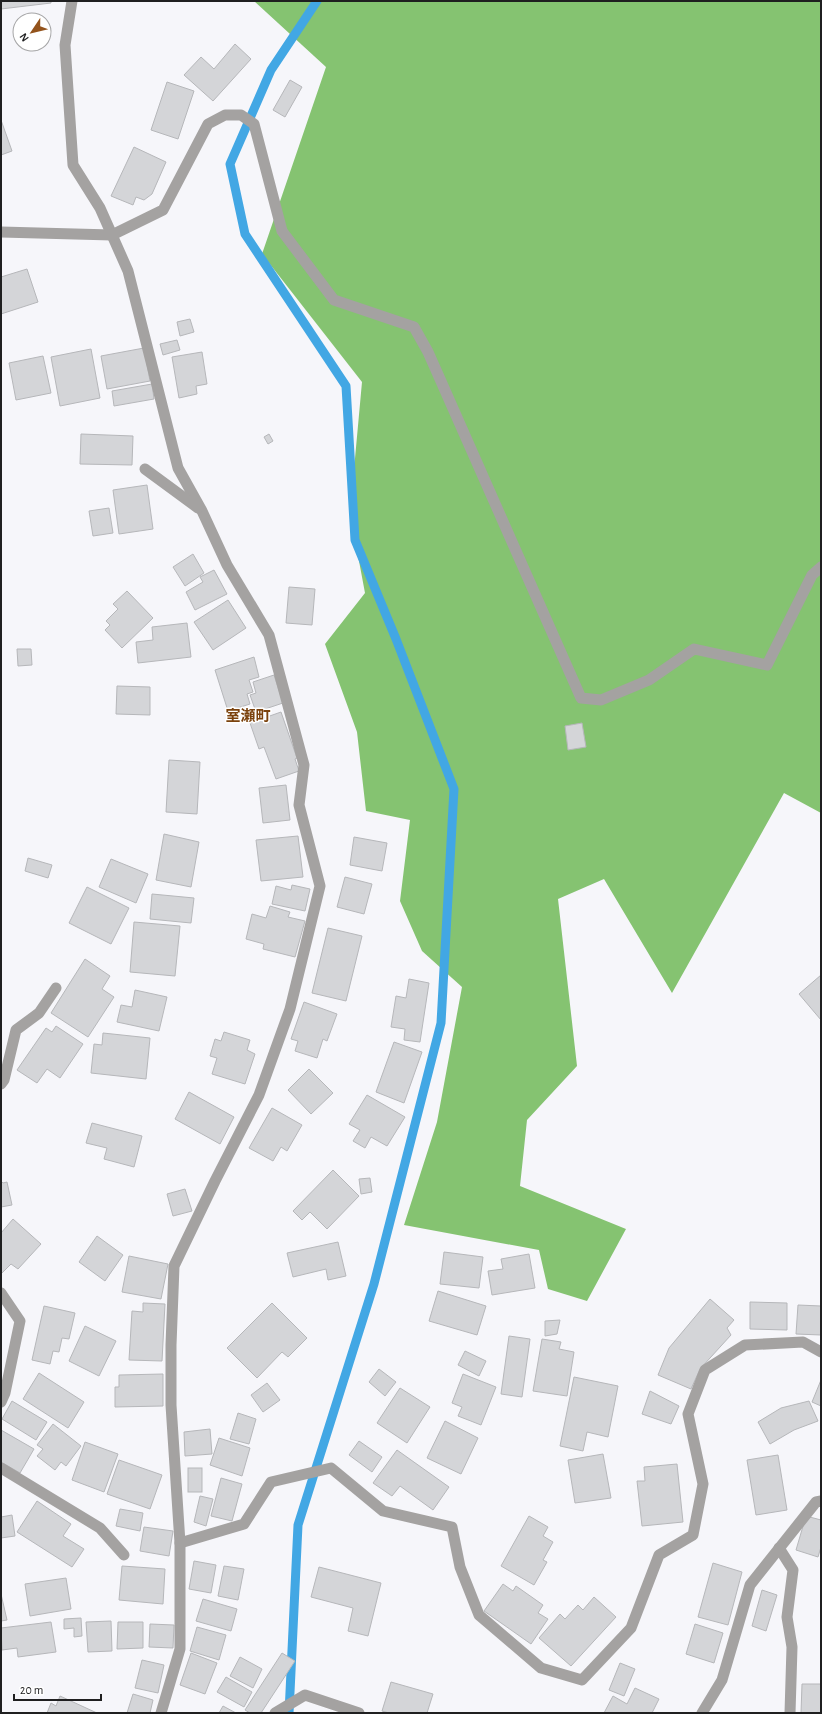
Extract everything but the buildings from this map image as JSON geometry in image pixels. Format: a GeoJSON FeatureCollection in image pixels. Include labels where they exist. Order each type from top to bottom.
{"type":"FeatureCollection","features":[{"type":"Feature","properties":{"kind":"street"},"geometry":{"type":"LineString","coordinates":[[72,1],[65,45],[73,165],[100,208],[128,271],[178,468],[202,511],[227,565],[269,635],[304,765],[299,805],[320,886],[290,1009],[259,1095],[174,1266],[171,1344],[172,1405],[180,1543],[180,1649],[161,1713]]}},
{"type":"Feature","properties":{"kind":"street"},"geometry":{"type":"LineString","coordinates":[[1,232],[112,235],[163,210],[208,124],[225,115],[241,114],[254,124],[282,231],[334,300],[414,327],[428,352],[581,698],[601,700],[649,680],[694,649],[767,665],[812,575],[821,566]]}},
{"type":"Feature","properties":{"kind":"street"},"geometry":{"type":"LineString","coordinates":[[145,469],[202,511]]}},
{"type":"Feature","properties":{"kind":"street"},"geometry":{"type":"LineString","coordinates":[[1,1084],[4,1080],[16,1030],[39,1013],[56,988]]}},
{"type":"Feature","properties":{"kind":"street"},"geometry":{"type":"LineString","coordinates":[[1,1293],[20,1321],[5,1393],[1,1402]]}},
{"type":"Feature","properties":{"kind":"street"},"geometry":{"type":"LineString","coordinates":[[180,1543],[244,1524],[271,1482],[331,1468],[383,1511],[452,1527],[460,1567],[479,1615],[541,1668],[582,1680],[631,1628],[659,1555],[693,1535],[703,1484],[688,1414],[705,1370],[744,1345],[804,1342],[821,1352]]}},
{"type":"Feature","properties":{"kind":"street"},"geometry":{"type":"LineString","coordinates":[[1,1468],[100,1528],[124,1554]]}},
{"type":"Feature","properties":{"kind":"street"},"geometry":{"type":"LineString","coordinates":[[702,1713],[722,1680],[750,1585],[816,1502],[821,1501]]}},
{"type":"Feature","properties":{"kind":"street"},"geometry":{"type":"LineString","coordinates":[[779,1548],[793,1570],[787,1618],[792,1648],[790,1713]]}},
{"type":"Feature","properties":{"kind":"street"},"geometry":{"type":"LineString","coordinates":[[275,1713],[305,1695],[359,1713]]}},
{"type":"Feature","properties":{"kind":"green space"},"geometry":{"type":"Polygon","coordinates":[[[254,1],[821,1],[821,813],[784,793],[672,993],[604,879],[558,899],[577,1066],[527,1120],[520,1186],[626,1229],[587,1301],[548,1289],[539,1250],[404,1225],[437,1122],[462,987],[422,951],[400,901],[410,820],[366,811],[357,732],[325,644],[365,593],[350,513],[362,382],[262,254],[326,67],[254,1]]]}},
{"type":"Feature","properties":{"kind":"waterway"},"geometry":{"type":"LineString","coordinates":[[289,1713],[298,1525],[374,1284],[441,1023],[454,789],[396,639],[355,540],[346,386],[245,234],[230,164],[271,70],[317,1]]}},
{"type":"Feature","properties":{"kind":"district","name":"室瀬町"},"geometry":{"type":"Point","coordinates":[248,716]}}]}
